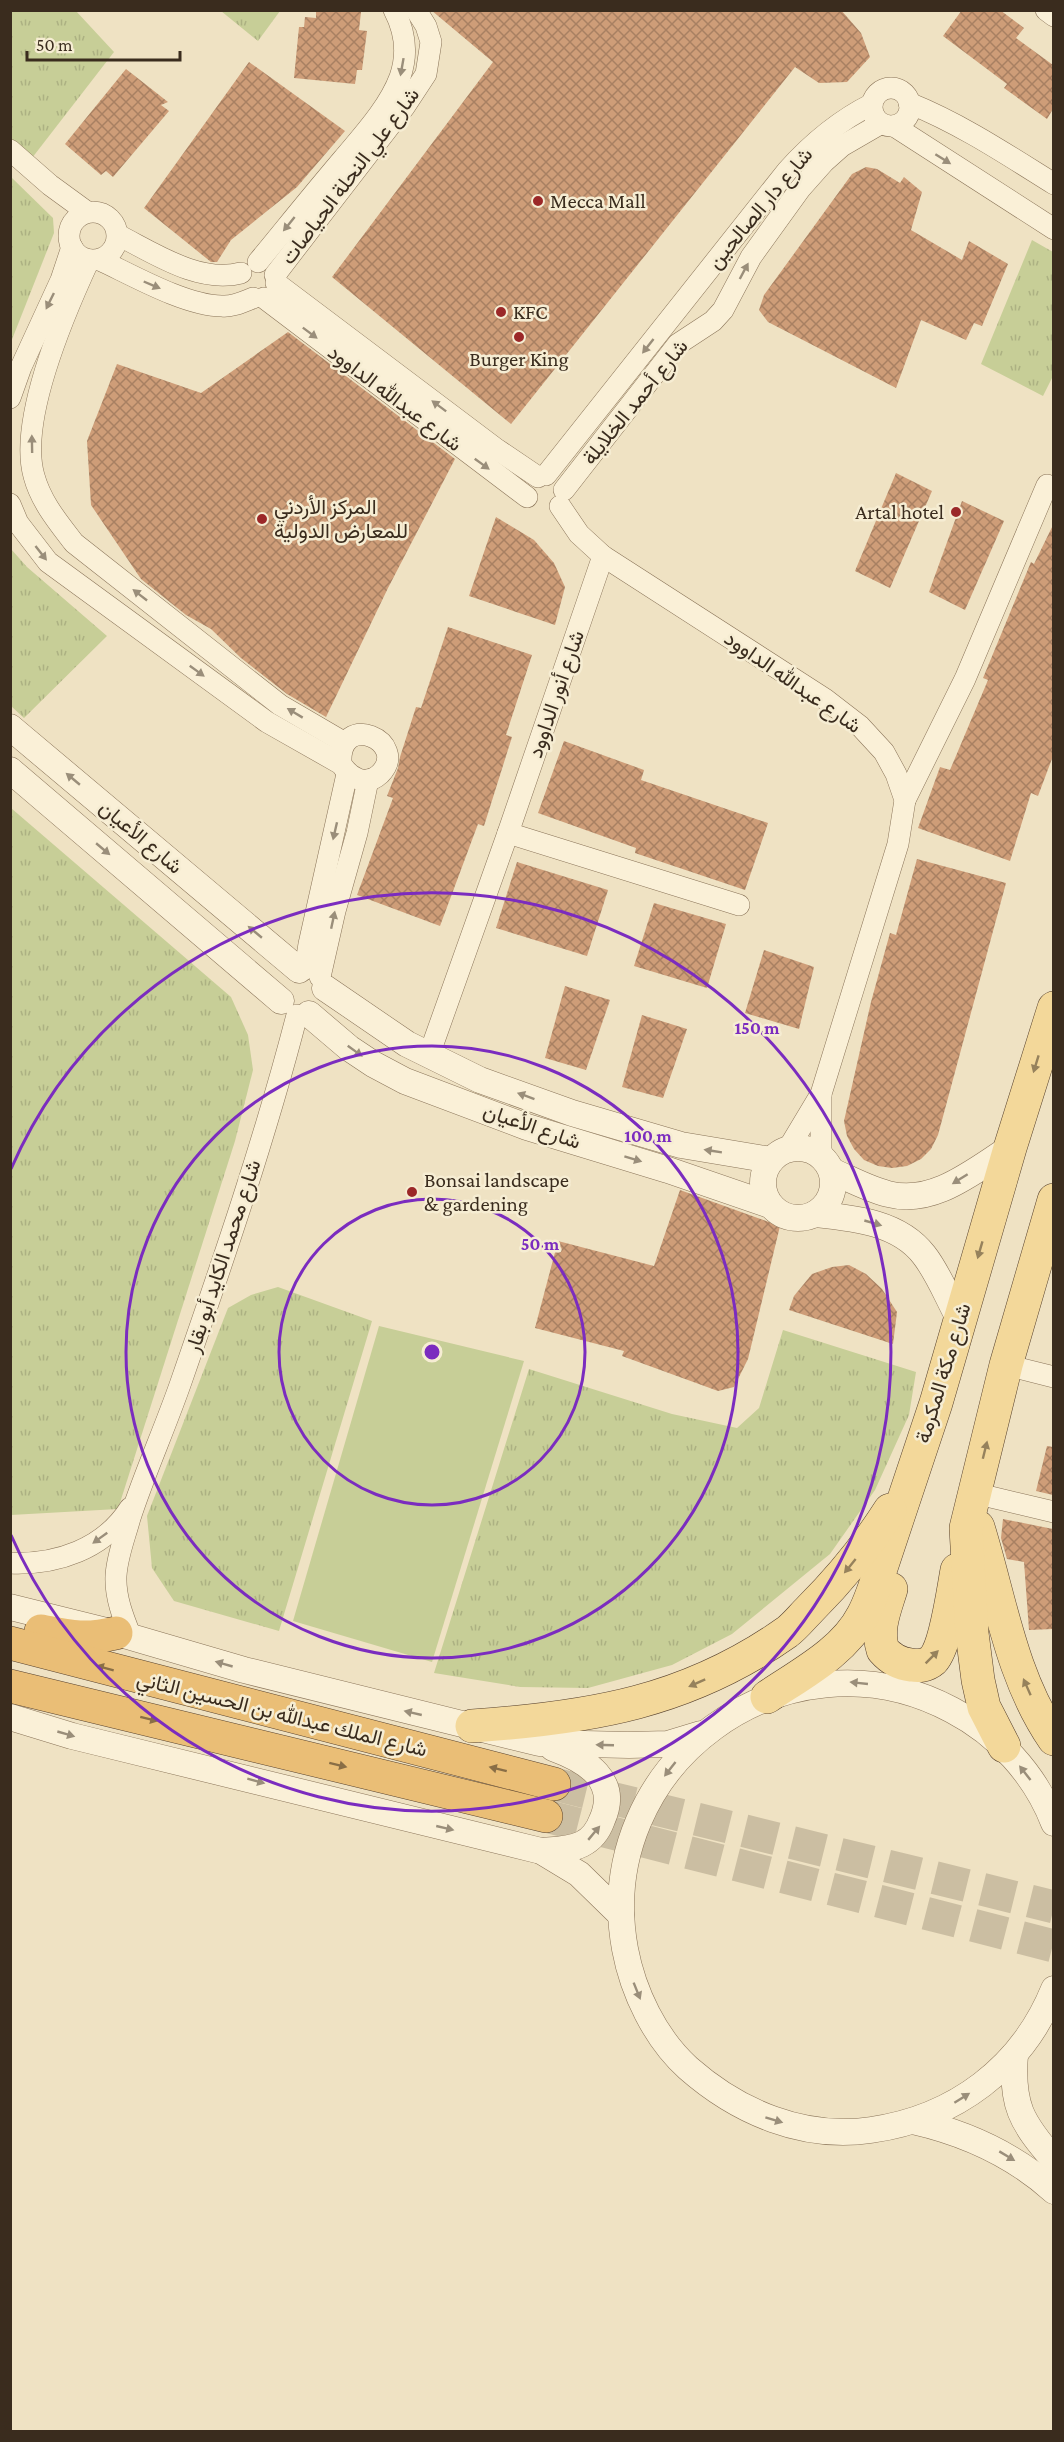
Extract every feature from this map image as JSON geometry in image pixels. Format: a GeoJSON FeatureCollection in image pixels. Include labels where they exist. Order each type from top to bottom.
{"type":"FeatureCollection","features":[{"type":"Feature","properties":{"kind":"highway"},"geometry":{"type":"LineString","coordinates":[[10,1624],[77,1638],[92,1639],[123,1635]]}},
{"type":"Feature","properties":{"kind":"highway","name":"شارع الملك عبدالله بن الحسين الثاني"},"geometry":{"type":"LineString","coordinates":[[10,1643],[554,1784]]}},
{"type":"Feature","properties":{"kind":"highway","name":"شارع الملك عبدالله بن الحسين الثاني"},"geometry":{"type":"LineString","coordinates":[[10,1686],[546,1816]]}},
{"type":"Feature","properties":{"kind":"main road","name":"شارع مكة المكرمة"},"geometry":{"type":"LineString","coordinates":[[767,1697],[820,1662],[847,1636],[862,1616],[891,1542],[936,1403],[1053,1008]]}},
{"type":"Feature","properties":{"kind":"main road"},"geometry":{"type":"LineString","coordinates":[[936,1403],[881,1624],[880,1635],[883,1650],[897,1661],[908,1665],[922,1666],[931,1662],[942,1644],[970,1509],[1006,1365],[1053,1200]]}},
{"type":"Feature","properties":{"kind":"main road"},"geometry":{"type":"LineString","coordinates":[[472,1726],[532,1722],[592,1713],[664,1696],[730,1666],[788,1631],[834,1586],[873,1536],[908,1484]]}},
{"type":"Feature","properties":{"kind":"main road"},"geometry":{"type":"LineString","coordinates":[[970,1509],[1021,1674],[1053,1739]]}},
{"type":"Feature","properties":{"kind":"main road"},"geometry":{"type":"LineString","coordinates":[[970,1509],[972,1633],[978,1680],[984,1707],[1004,1746]]}},
{"type":"Feature","properties":{"kind":"street","name":"شارع علي النحلة الحياصات"},"geometry":{"type":"LineString","coordinates":[[249,267],[363,134],[383,107],[400,76],[405,41],[402,27],[394,10]]}},
{"type":"Feature","properties":{"kind":"street"},"geometry":{"type":"LineString","coordinates":[[405,41],[431,42],[426,26],[416,10]]}},
{"type":"Feature","properties":{"kind":"street"},"geometry":{"type":"LineString","coordinates":[[1046,10],[1053,16]]}},
{"type":"Feature","properties":{"kind":"street","name":"شارع علي النحلة الحياصات"},"geometry":{"type":"LineString","coordinates":[[267,288],[411,97],[426,74],[431,42]]}},
{"type":"Feature","properties":{"kind":"street"},"geometry":{"type":"LineString","coordinates":[[1053,184],[977,136],[938,115],[909,103],[901,91],[886,88],[874,97],[871,111],[887,125],[1053,229]]}},
{"type":"Feature","properties":{"kind":"street"},"geometry":{"type":"LineString","coordinates":[[887,125],[907,118],[909,103]]}},
{"type":"Feature","properties":{"kind":"street","name":"شارع دار الصالحين"},"geometry":{"type":"LineString","coordinates":[[684,300],[804,152],[849,115],[872,104]]}},
{"type":"Feature","properties":{"kind":"street","name":"شارع دار الصالحين"},"geometry":{"type":"LineString","coordinates":[[713,321],[729,300],[763,239],[800,189],[842,146],[887,125]]}},
{"type":"Feature","properties":{"kind":"street"},"geometry":{"type":"LineString","coordinates":[[10,150],[50,185],[79,219]]}},
{"type":"Feature","properties":{"kind":"street"},"geometry":{"type":"LineString","coordinates":[[267,288],[234,306],[220,307],[204,304],[176,295],[94,260],[79,256],[72,247],[69,237],[79,219],[98,212],[108,216],[115,224],[118,235],[116,246],[109,255],[94,260],[60,331],[36,397],[31,438],[34,475],[50,511],[74,543],[280,705],[345,743]]}},
{"type":"Feature","properties":{"kind":"street"},"geometry":{"type":"LineString","coordinates":[[118,235],[173,263],[207,274],[228,276],[249,267],[269,265],[267,288]]}},
{"type":"Feature","properties":{"kind":"street"},"geometry":{"type":"LineString","coordinates":[[10,398],[72,247]]}},
{"type":"Feature","properties":{"kind":"street"},"geometry":{"type":"LineString","coordinates":[[249,267],[239,283],[244,293],[267,288]]}},
{"type":"Feature","properties":{"kind":"street","name":"شارع عبدالله الداوود"},"geometry":{"type":"LineString","coordinates":[[267,288],[495,448],[542,476]]}},
{"type":"Feature","properties":{"kind":"street","name":"شارع عبدالله الداوود"},"geometry":{"type":"LineString","coordinates":[[267,288],[527,497]]}},
{"type":"Feature","properties":{"kind":"street"},"geometry":{"type":"LineString","coordinates":[[684,300],[699,316],[713,321]]}},
{"type":"Feature","properties":{"kind":"street","name":"شارع أحمد الخلايلة"},"geometry":{"type":"LineString","coordinates":[[542,476],[684,300]]}},
{"type":"Feature","properties":{"kind":"street","name":"شارع أحمد الخلايلة"},"geometry":{"type":"LineString","coordinates":[[562,498],[678,345],[713,321]]}},
{"type":"Feature","properties":{"kind":"street"},"geometry":{"type":"LineString","coordinates":[[542,476],[561,483],[562,498],[553,511],[537,510],[527,497],[532,482],[542,476]]}},
{"type":"Feature","properties":{"kind":"street"},"geometry":{"type":"LineString","coordinates":[[905,800],[965,679],[1047,484]]}},
{"type":"Feature","properties":{"kind":"street","name":"شارع عبدالله الداوود"},"geometry":{"type":"LineString","coordinates":[[562,498],[579,534],[603,556],[825,699],[860,726],[884,752],[896,774],[905,800],[898,844],[821,1094],[780,1154]]}},
{"type":"Feature","properties":{"kind":"street"},"geometry":{"type":"LineString","coordinates":[[10,504],[18,523],[48,562],[267,722],[344,769],[357,780],[368,780],[378,776],[385,767],[387,756],[384,745],[376,737],[365,734],[354,736],[345,743],[341,753],[344,769],[309,944],[312,976],[322,1004],[296,1010],[280,991],[283,981],[290,974],[312,976]]}},
{"type":"Feature","properties":{"kind":"street","name":"شارع أنور الداوود"},"geometry":{"type":"LineString","coordinates":[[429,1055],[603,556]]}},
{"type":"Feature","properties":{"kind":"street","name":"شارع الأعيان"},"geometry":{"type":"LineString","coordinates":[[10,727],[312,976],[397,1037],[429,1055],[480,1080],[572,1113],[681,1145],[780,1154]]}},
{"type":"Feature","properties":{"kind":"street","name":"شارع الأعيان"},"geometry":{"type":"LineString","coordinates":[[10,770],[296,1010],[373,1064],[405,1081],[527,1127],[668,1170],[770,1205]]}},
{"type":"Feature","properties":{"kind":"street"},"geometry":{"type":"LineString","coordinates":[[312,976],[368,780]]}},
{"type":"Feature","properties":{"kind":"street"},"geometry":{"type":"LineString","coordinates":[[508,833],[739,905]]}},
{"type":"Feature","properties":{"kind":"street","name":"شارع محمد الكايد أبو بقار"},"geometry":{"type":"LineString","coordinates":[[123,1635],[116,1576],[122,1544],[138,1495],[181,1384],[218,1273],[277,1090],[296,1010]]}},
{"type":"Feature","properties":{"kind":"street","name":"شارع عبدالله الداوود"},"geometry":{"type":"LineString","coordinates":[[821,1094],[826,1164]]}},
{"type":"Feature","properties":{"kind":"street"},"geometry":{"type":"LineString","coordinates":[[826,1164],[833,1184],[831,1196],[825,1206],[815,1214],[803,1218],[791,1218],[779,1213],[770,1205],[763,1182],[765,1170],[780,1154],[800,1148],[811,1150],[826,1164],[890,1194],[919,1196],[952,1185],[1010,1148]]}},
{"type":"Feature","properties":{"kind":"street"},"geometry":{"type":"LineString","coordinates":[[815,1214],[854,1218],[888,1228],[908,1240],[924,1255],[960,1320]]}},
{"type":"Feature","properties":{"kind":"street"},"geometry":{"type":"LineString","coordinates":[[1006,1365],[1053,1377]]}},
{"type":"Feature","properties":{"kind":"street","name":"شارع محمد الكايد أبو بقار"},"geometry":{"type":"LineString","coordinates":[[10,1563],[40,1563],[80,1552],[113,1528],[138,1495]]}},
{"type":"Feature","properties":{"kind":"street"},"geometry":{"type":"LineString","coordinates":[[970,1509],[1053,1512]]}},
{"type":"Feature","properties":{"kind":"street"},"geometry":{"type":"LineString","coordinates":[[10,1607],[123,1635],[244,1670],[539,1743],[574,1756],[599,1776],[607,1791],[606,1811],[598,1830],[579,1846],[541,1851]]}},
{"type":"Feature","properties":{"kind":"street"},"geometry":{"type":"LineString","coordinates":[[1051,1999],[1015,2054],[975,2090],[934,2114],[866,2131],[833,2132],[799,2127],[766,2118],[746,2109],[708,2085],[682,2063],[664,2041],[636,1990],[628,1963],[621,1915],[622,1881],[629,1847],[641,1815],[658,1784],[679,1757],[704,1733],[734,1713],[767,1697],[808,1685],[850,1682],[892,1687],[933,1700],[961,1715],[1004,1746],[1029,1777],[1052,1818]]}},
{"type":"Feature","properties":{"kind":"street"},"geometry":{"type":"LineString","coordinates":[[10,1717],[72,1736],[186,1762],[356,1807],[541,1851],[579,1874],[621,1915]]}},
{"type":"Feature","properties":{"kind":"street"},"geometry":{"type":"LineString","coordinates":[[539,1743],[668,1744],[704,1733]]}},
{"type":"Feature","properties":{"kind":"street"},"geometry":{"type":"LineString","coordinates":[[1015,2054],[1013,2084],[1016,2103],[1026,2125],[1053,2160]]}},
{"type":"Feature","properties":{"kind":"street"},"geometry":{"type":"LineString","coordinates":[[913,2121],[942,2127],[997,2150],[1023,2165],[1053,2191]]}},
{"type":"Feature","properties":{"kind":"green space"},"geometry":{"type":"Polygon","coordinates":[[[10,11],[76,11],[114,52],[32,158],[11,138],[10,11]]]}},
{"type":"Feature","properties":{"kind":"green space"},"geometry":{"type":"Polygon","coordinates":[[[221,11],[280,11],[258,41],[221,11]]]}},
{"type":"Feature","properties":{"kind":"green space"},"geometry":{"type":"Polygon","coordinates":[[[11,177],[53,218],[54,233],[11,342],[11,177]]]}},
{"type":"Feature","properties":{"kind":"green space"},"geometry":{"type":"Polygon","coordinates":[[[1032,240],[1053,252],[1053,376],[1043,396],[981,364],[1032,240]]]}},
{"type":"Feature","properties":{"kind":"green space"},"geometry":{"type":"Polygon","coordinates":[[[11,549],[27,567],[107,636],[24,718],[11,706],[11,549]]]}},
{"type":"Feature","properties":{"kind":"green space"},"geometry":{"type":"Polygon","coordinates":[[[11,808],[231,997],[248,1035],[253,1070],[235,1141],[118,1509],[11,1515],[11,808]]]}},
{"type":"Feature","properties":{"kind":"green space"},"geometry":{"type":"Polygon","coordinates":[[[278,1287],[372,1321],[279,1631],[174,1601],[152,1568],[147,1516],[228,1308],[251,1295],[278,1287]]]}},
{"type":"Feature","properties":{"kind":"green space"},"geometry":{"type":"Polygon","coordinates":[[[379,1326],[524,1361],[432,1662],[293,1621],[379,1326]]]}},
{"type":"Feature","properties":{"kind":"green space"},"geometry":{"type":"Polygon","coordinates":[[[783,1330],[916,1372],[909,1415],[875,1490],[830,1554],[732,1634],[672,1665],[588,1688],[520,1687],[434,1673],[529,1369],[672,1414],[737,1428],[759,1408],[783,1330]]]}},
{"type":"Feature","properties":{"kind":"building"},"geometry":{"type":"Polygon","coordinates":[[[316,10],[361,12],[359,30],[367,31],[362,70],[357,70],[355,84],[294,78],[299,27],[304,27],[305,17],[316,18],[316,10]]]}},
{"type":"Feature","properties":{"kind":"building","name":"Mecca Mall"},"geometry":{"type":"Polygon","coordinates":[[[431,10],[841,10],[861,33],[870,57],[847,82],[819,83],[795,67],[511,424],[332,277],[493,62],[431,10]]]}},
{"type":"Feature","properties":{"kind":"building"},"geometry":{"type":"Polygon","coordinates":[[[962,10],[1000,10],[1024,28],[1016,38],[1053,65],[1053,109],[1047,119],[1004,88],[1007,84],[943,36],[962,10]]]}},
{"type":"Feature","properties":{"kind":"building"},"geometry":{"type":"Polygon","coordinates":[[[249,62],[345,131],[297,187],[231,240],[217,262],[211,262],[144,208],[249,62]]]}},
{"type":"Feature","properties":{"kind":"building"},"geometry":{"type":"Polygon","coordinates":[[[126,69],[168,102],[161,105],[169,111],[113,177],[106,171],[101,175],[65,144],[126,69]]]}},
{"type":"Feature","properties":{"kind":"building"},"geometry":{"type":"Polygon","coordinates":[[[866,167],[877,169],[900,183],[904,177],[922,192],[911,230],[962,260],[969,241],[1008,264],[982,326],[974,323],[966,340],[921,320],[896,388],[768,322],[759,310],[764,295],[852,174],[866,167]]]}},
{"type":"Feature","properties":{"kind":"building","name":"المركز الأردني للمعارض الدولية"},"geometry":{"type":"Polygon","coordinates":[[[288,332],[455,459],[388,588],[326,717],[287,694],[241,658],[211,629],[186,615],[141,579],[91,505],[87,441],[117,364],[201,393],[288,332]]]}},
{"type":"Feature","properties":{"kind":"building"},"geometry":{"type":"Polygon","coordinates":[[[896,473],[932,491],[890,588],[855,571],[896,473]]]}},
{"type":"Feature","properties":{"kind":"building"},"geometry":{"type":"Polygon","coordinates":[[[962,501],[1004,521],[965,610],[929,592],[962,501]]]}},
{"type":"Feature","properties":{"kind":"building"},"geometry":{"type":"Polygon","coordinates":[[[496,517],[534,540],[554,563],[565,587],[555,625],[469,596],[496,517]]]}},
{"type":"Feature","properties":{"kind":"building"},"geometry":{"type":"Polygon","coordinates":[[[1053,525],[1053,756],[1038,796],[1031,793],[1010,861],[918,828],[940,767],[950,770],[988,680],[983,678],[1031,562],[1034,564],[1053,525]]]}},
{"type":"Feature","properties":{"kind":"building"},"geometry":{"type":"Polygon","coordinates":[[[448,627],[532,655],[506,735],[512,737],[484,826],[478,824],[440,926],[357,895],[393,798],[387,796],[416,707],[421,708],[448,627]]]}},
{"type":"Feature","properties":{"kind":"building"},"geometry":{"type":"Polygon","coordinates":[[[564,741],[644,770],[641,780],[768,823],[745,890],[635,853],[636,848],[538,813],[564,741]]]}},
{"type":"Feature","properties":{"kind":"building"},"geometry":{"type":"Polygon","coordinates":[[[917,859],[1006,883],[938,1135],[931,1149],[921,1159],[907,1166],[892,1168],[878,1166],[864,1160],[854,1149],[847,1136],[844,1121],[871,1002],[890,933],[896,935],[917,859]]]}},
{"type":"Feature","properties":{"kind":"building"},"geometry":{"type":"Polygon","coordinates":[[[517,862],[608,890],[587,956],[496,928],[517,862]]]}},
{"type":"Feature","properties":{"kind":"building"},"geometry":{"type":"Polygon","coordinates":[[[654,903],[726,924],[707,988],[634,966],[654,903]]]}},
{"type":"Feature","properties":{"kind":"building"},"geometry":{"type":"Polygon","coordinates":[[[764,950],[814,967],[799,1029],[745,1013],[764,950]]]}},
{"type":"Feature","properties":{"kind":"building"},"geometry":{"type":"Polygon","coordinates":[[[565,986],[610,1000],[586,1070],[545,1058],[565,986]]]}},
{"type":"Feature","properties":{"kind":"building"},"geometry":{"type":"Polygon","coordinates":[[[642,1015],[687,1029],[663,1098],[622,1087],[642,1015]]]}},
{"type":"Feature","properties":{"kind":"building"},"geometry":{"type":"Polygon","coordinates":[[[680,1190],[780,1226],[748,1359],[734,1387],[718,1391],[622,1356],[624,1351],[535,1328],[558,1241],[654,1266],[680,1190]]]}},
{"type":"Feature","properties":{"kind":"building"},"geometry":{"type":"Polygon","coordinates":[[[849,1265],[866,1274],[882,1289],[897,1312],[893,1344],[789,1310],[794,1296],[812,1274],[832,1267],[849,1265]]]}},
{"type":"Feature","properties":{"kind":"building"},"geometry":{"type":"Polygon","coordinates":[[[1047,1446],[1053,1447],[1053,1495],[1036,1491],[1047,1446]]]}},
{"type":"Feature","properties":{"kind":"building"},"geometry":{"type":"Polygon","coordinates":[[[1003,1519],[1053,1529],[1053,1629],[1029,1630],[1024,1562],[1007,1559],[1001,1538],[1003,1519]]]}},
{"type":"Feature","properties":{"kind":"tunnel"},"geometry":{"type":"LineString","coordinates":[[554,1784],[1054,1907]]}},
{"type":"Feature","properties":{"kind":"tunnel"},"geometry":{"type":"LineString","coordinates":[[546,1816],[1054,1946]]}},
{"type":"Feature","properties":{"kind":"place","name":"Mecca Mall"},"geometry":{"type":"Point","coordinates":[538,201]}},
{"type":"Feature","properties":{"kind":"place","name":"KFC"},"geometry":{"type":"Point","coordinates":[501,312]}},
{"type":"Feature","properties":{"kind":"place","name":"Burger King"},"geometry":{"type":"Point","coordinates":[519,337]}},
{"type":"Feature","properties":{"kind":"place","name":"Artal hotel"},"geometry":{"type":"Point","coordinates":[956,512]}},
{"type":"Feature","properties":{"kind":"place","name":"المركز الأردني للمعارض الدولية"},"geometry":{"type":"Point","coordinates":[262,519]}},
{"type":"Feature","properties":{"kind":"place","name":"Bonsai landscape & gardening"},"geometry":{"type":"Point","coordinates":[412,1192]}}]}
